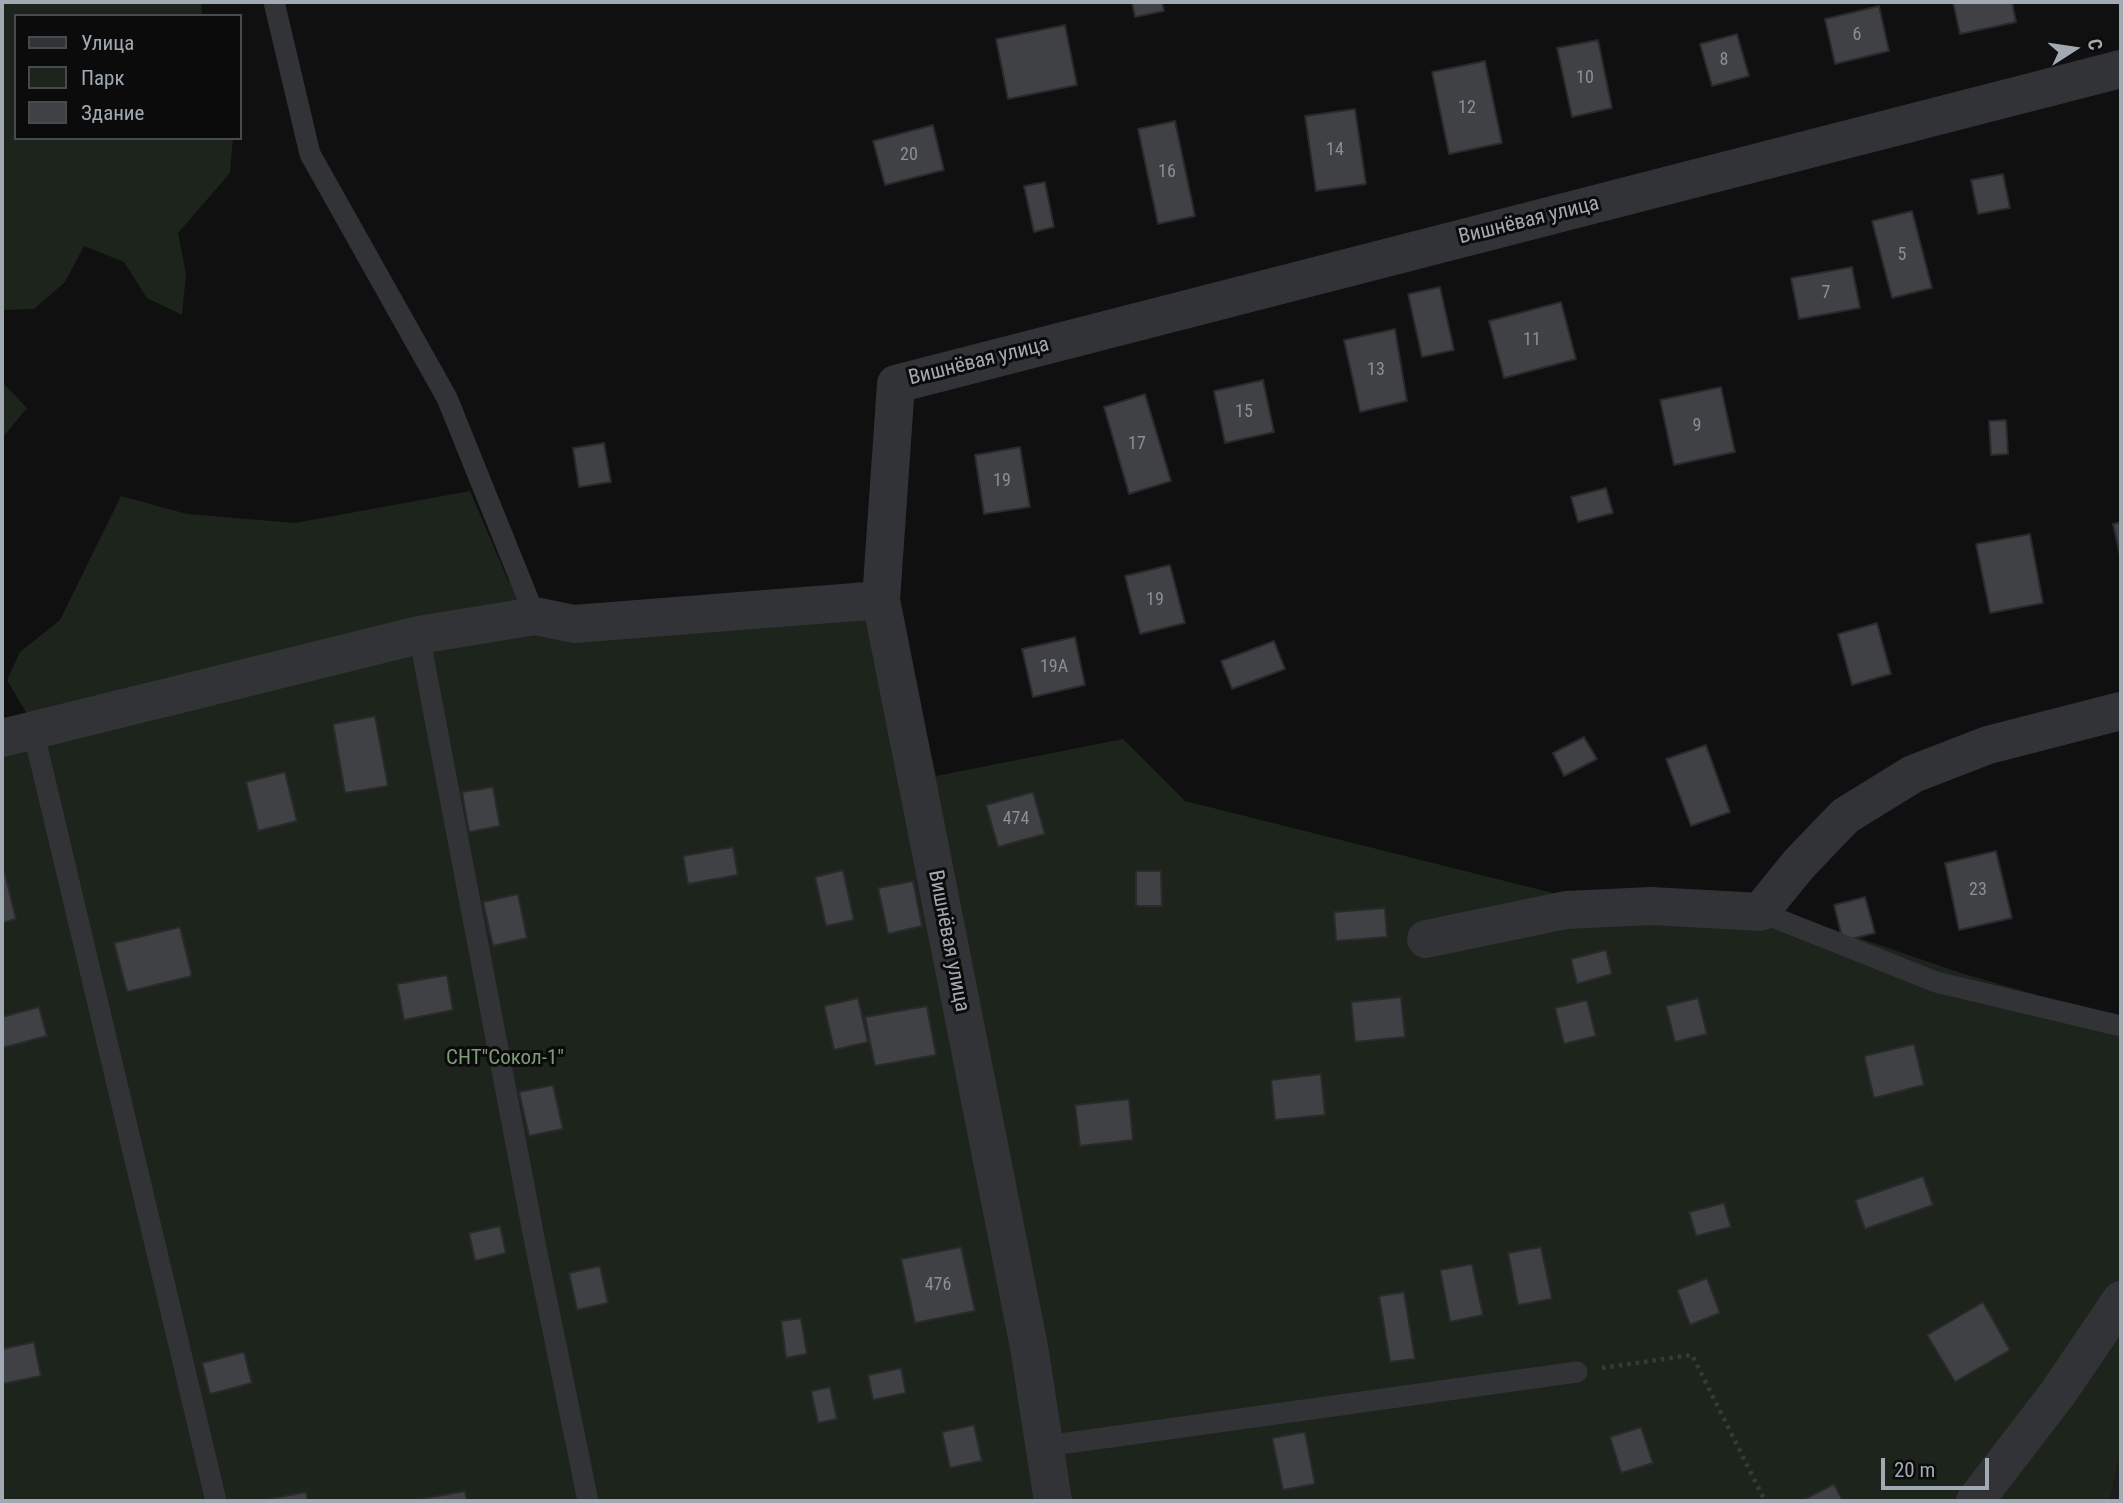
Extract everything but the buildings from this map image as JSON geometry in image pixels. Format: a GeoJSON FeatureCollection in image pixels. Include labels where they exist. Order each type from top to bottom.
{"type":"FeatureCollection","features":[{"type":"Feature","properties":{"kind":"street","name":"Вишнёвая улица"},"geometry":{"type":"LineString","coordinates":[[1054,1501],[1029,1347],[881,600],[896,384],[2121,69]]}},
{"type":"Feature","properties":{"kind":"street"},"geometry":{"type":"LineString","coordinates":[[17,734],[419,635],[534,615],[574,624],[881,600]]}},
{"type":"Feature","properties":{"kind":"street"},"geometry":{"type":"LineString","coordinates":[[1426,939],[1566,909],[1651,906],[1760,912],[1799,864],[1845,816],[1913,774],[1988,745],[2121,711]]}},
{"type":"Feature","properties":{"kind":"street"},"geometry":{"type":"LineString","coordinates":[[1975,1501],[2058,1393],[2121,1300]]}},
{"type":"Feature","properties":{"kind":"lane"},"geometry":{"type":"LineString","coordinates":[[274,2],[310,154],[447,398],[534,615]]}},
{"type":"Feature","properties":{"kind":"lane"},"geometry":{"type":"LineString","coordinates":[[419,635],[535,1243],[588,1501]]}},
{"type":"Feature","properties":{"kind":"lane"},"geometry":{"type":"LineString","coordinates":[[17,734],[216,1501]]}},
{"type":"Feature","properties":{"kind":"lane"},"geometry":{"type":"LineString","coordinates":[[1760,912],[1936,982],[2121,1026]]}},
{"type":"Feature","properties":{"kind":"lane"},"geometry":{"type":"LineString","coordinates":[[1045,1446],[1577,1372]]}},
{"type":"Feature","properties":{"kind":"path"},"geometry":{"type":"LineString","coordinates":[[1577,1372],[1692,1355],[1765,1501]]}},
{"type":"Feature","properties":{"kind":"shaded area"},"geometry":{"type":"Polygon","coordinates":[[[2121,1448],[2121,1501],[2110,1501],[2121,1448]]]}},
{"type":"Feature","properties":{"kind":"green space"},"geometry":{"type":"Polygon","coordinates":[[[2,2],[201,2],[202,14],[14,14],[14,140],[233,140],[230,173],[178,233],[186,274],[182,315],[147,298],[124,262],[84,246],[65,282],[34,309],[2,310],[2,2]]]}},
{"type":"Feature","properties":{"kind":"green space"},"geometry":{"type":"Polygon","coordinates":[[[2,382],[27,408],[2,438],[2,382]]]}},
{"type":"Feature","properties":{"kind":"green space","name":"СНТ\"Сокол-1\""},"geometry":{"type":"Polygon","coordinates":[[[470,491],[508,580],[585,624],[896,598],[936,776],[1123,739],[1185,801],[1641,915],[1794,916],[1964,974],[2121,1019],[2121,1448],[2110,1501],[2,1501],[2,719],[27,714],[7,680],[20,652],[60,620],[121,496],[187,514],[295,523],[470,491]]]}}]}
